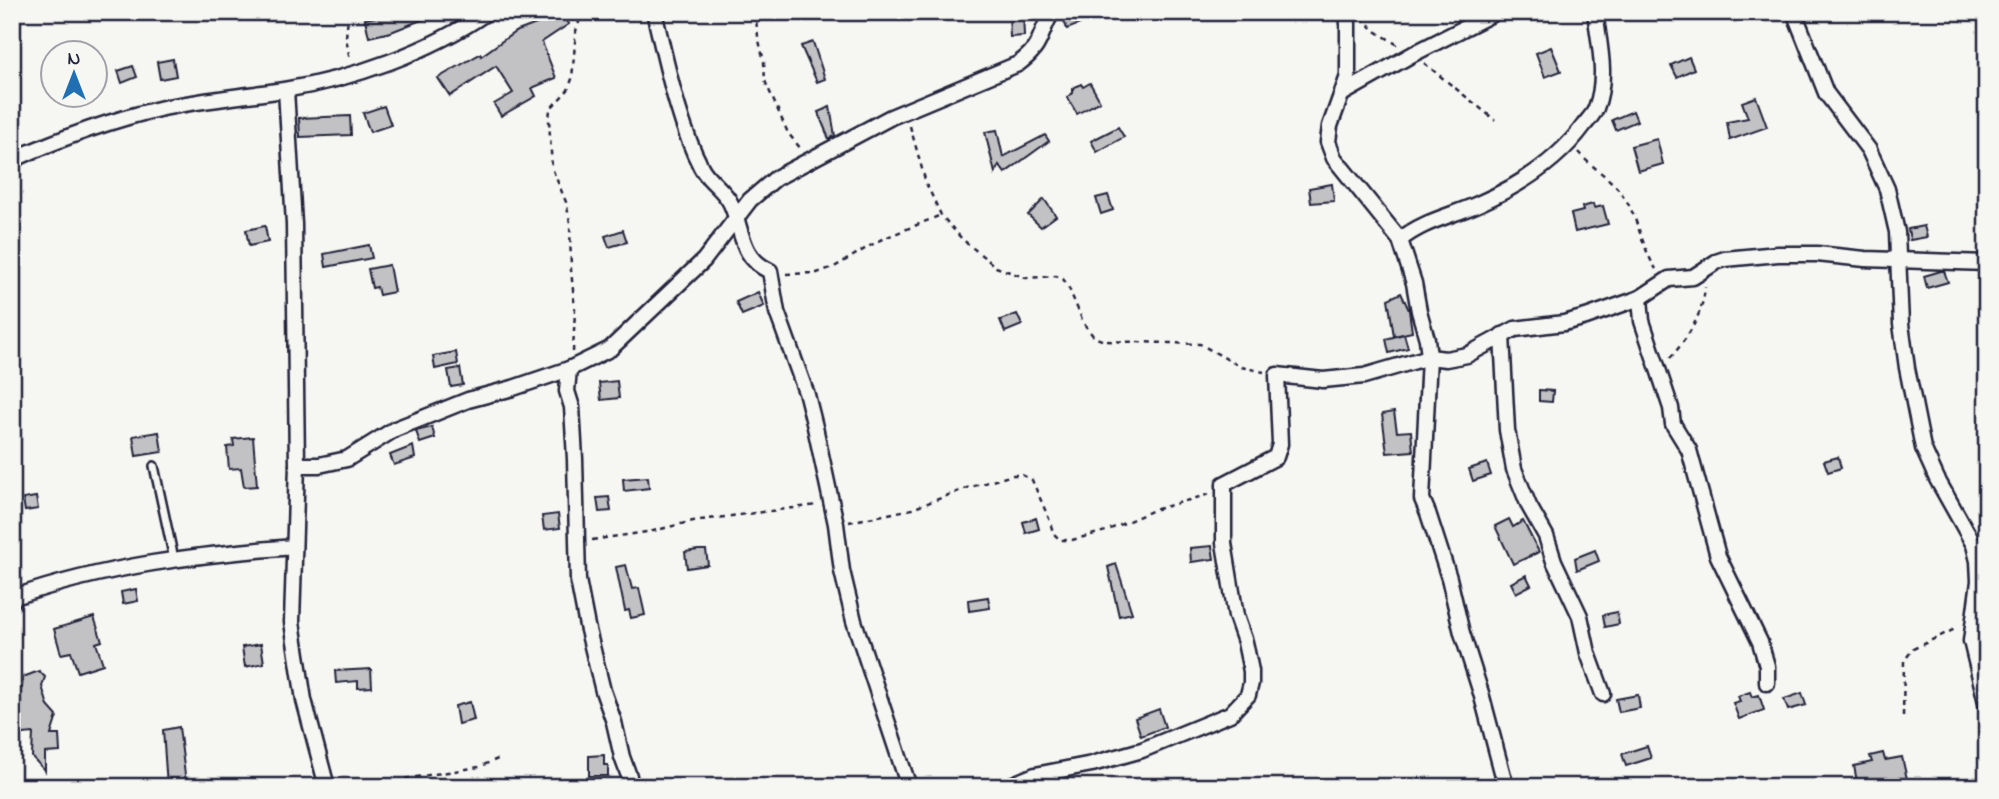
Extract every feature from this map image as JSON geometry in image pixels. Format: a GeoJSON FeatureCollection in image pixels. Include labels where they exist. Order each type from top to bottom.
{"type":"FeatureCollection","features":[{"type":"Feature","properties":{"kind":"street"},"geometry":{"type":"LineString","coordinates":[[12,160],[72,134],[124,118],[164,108],[286,90],[351,75],[391,61],[453,33],[486,12]]}},
{"type":"Feature","properties":{"kind":"street"},"geometry":{"type":"LineString","coordinates":[[654,12],[691,147],[702,170],[723,191],[731,205],[748,253],[759,266],[770,271],[777,312],[807,395],[815,426],[854,621],[909,787]]}},
{"type":"Feature","properties":{"kind":"street"},"geometry":{"type":"LineString","coordinates":[[298,465],[319,465],[347,459],[395,429],[468,400],[569,369],[610,349],[704,260],[750,200],[776,178],[905,111],[1018,64],[1030,55],[1039,43],[1052,12]]}},
{"type":"Feature","properties":{"kind":"street"},"geometry":{"type":"LineString","coordinates":[[1347,12],[1348,76],[1330,126],[1328,142],[1334,158],[1401,240],[1414,284],[1429,357],[1422,499],[1449,578],[1506,787]]}},
{"type":"Feature","properties":{"kind":"street"},"geometry":{"type":"LineString","coordinates":[[1342,94],[1496,12]]}},
{"type":"Feature","properties":{"kind":"street"},"geometry":{"type":"LineString","coordinates":[[1401,240],[1410,232],[1441,217],[1510,189],[1549,163],[1570,143],[1596,110],[1600,92],[1602,60],[1595,12]]}},
{"type":"Feature","properties":{"kind":"street"},"geometry":{"type":"LineString","coordinates":[[1794,12],[1826,93],[1869,150],[1887,189],[1897,232],[1905,357],[1923,448],[1974,545],[1978,561],[1979,581],[1970,640],[1987,706]]}},
{"type":"Feature","properties":{"kind":"street"},"geometry":{"type":"LineString","coordinates":[[286,90],[294,224],[298,465],[292,622],[304,700],[327,787]]}},
{"type":"Feature","properties":{"kind":"street"},"geometry":{"type":"LineString","coordinates":[[1006,787],[1035,775],[1092,764],[1142,750],[1230,714],[1248,695],[1251,671],[1236,617],[1224,543],[1224,484],[1276,457],[1280,443],[1277,374],[1322,380],[1364,376],[1429,357],[1446,359],[1467,355],[1515,329],[1564,323],[1586,317],[1640,298],[1664,281],[1693,277],[1725,259],[1817,254],[1844,258],[1987,263]]}},
{"type":"Feature","properties":{"kind":"street"},"geometry":{"type":"LineString","coordinates":[[1640,298],[1642,321],[1671,408],[1673,424],[1689,450],[1718,555],[1760,642],[1767,666],[1767,682]]}},
{"type":"Feature","properties":{"kind":"street"},"geometry":{"type":"LineString","coordinates":[[1502,335],[1507,430],[1514,468],[1580,616],[1588,653],[1603,694]]}},
{"type":"Feature","properties":{"kind":"street"},"geometry":{"type":"LineString","coordinates":[[569,369],[567,391],[572,407],[578,580],[603,691],[629,776],[629,787]]}},
{"type":"Feature","properties":{"kind":"street"},"geometry":{"type":"LineString","coordinates":[[13,597],[75,579],[174,559],[293,547]]}},
{"type":"Feature","properties":{"kind":"lane"},"geometry":{"type":"LineString","coordinates":[[154,466],[174,559]]}},
{"type":"Feature","properties":{"kind":"path"},"geometry":{"type":"LineString","coordinates":[[346,12],[351,75]]}},
{"type":"Feature","properties":{"kind":"path"},"geometry":{"type":"LineString","coordinates":[[569,369],[573,352],[575,310],[570,222],[566,202],[552,168],[549,120],[550,109],[568,90],[572,79],[579,12]]}},
{"type":"Feature","properties":{"kind":"path"},"geometry":{"type":"LineString","coordinates":[[755,12],[765,81],[788,133],[805,152],[816,158]]}},
{"type":"Feature","properties":{"kind":"path"},"geometry":{"type":"LineString","coordinates":[[1358,12],[1374,30],[1413,54],[1495,120]]}},
{"type":"Feature","properties":{"kind":"path"},"geometry":{"type":"LineString","coordinates":[[905,111],[926,183],[941,215],[962,239],[996,267],[1026,278],[1056,276],[1063,279],[1084,324],[1094,337],[1104,341],[1200,344],[1241,367],[1277,374]]}},
{"type":"Feature","properties":{"kind":"path"},"geometry":{"type":"LineString","coordinates":[[1570,143],[1622,195],[1650,259],[1664,281]]}},
{"type":"Feature","properties":{"kind":"path"},"geometry":{"type":"LineString","coordinates":[[770,271],[787,274],[817,273],[836,266],[880,240],[941,215]]}},
{"type":"Feature","properties":{"kind":"path"},"geometry":{"type":"LineString","coordinates":[[1659,371],[1684,342],[1697,317],[1705,290],[1704,269]]}},
{"type":"Feature","properties":{"kind":"path"},"geometry":{"type":"LineString","coordinates":[[835,524],[912,509],[967,488],[1013,475],[1023,475],[1032,480],[1050,521],[1052,533],[1060,540],[1072,540],[1106,531],[1154,510],[1205,496],[1224,484]]}},
{"type":"Feature","properties":{"kind":"path"},"geometry":{"type":"LineString","coordinates":[[578,543],[653,531],[693,521],[831,504]]}},
{"type":"Feature","properties":{"kind":"path"},"geometry":{"type":"LineString","coordinates":[[1903,716],[1904,661],[1913,649],[1973,621]]}},
{"type":"Feature","properties":{"kind":"path"},"geometry":{"type":"LineString","coordinates":[[387,787],[404,779],[479,767],[500,758]]}},
{"type":"Feature","properties":{"kind":"path"},"geometry":{"type":"LineString","coordinates":[[12,778],[14,787]]}},
{"type":"Feature","properties":{"kind":"building"},"geometry":{"type":"Polygon","coordinates":[[[379,12],[439,13],[391,32],[369,37],[365,19],[381,16],[379,12]]]}},
{"type":"Feature","properties":{"kind":"building"},"geometry":{"type":"Polygon","coordinates":[[[545,12],[561,12],[569,24],[542,42],[556,78],[532,88],[536,96],[501,116],[494,104],[513,93],[496,66],[450,96],[438,78],[480,54],[481,56],[515,32],[539,23],[536,18],[545,12]]]}},
{"type":"Feature","properties":{"kind":"building"},"geometry":{"type":"Polygon","coordinates":[[[1009,12],[1023,12],[1024,36],[1010,37],[1009,12]]]}},
{"type":"Feature","properties":{"kind":"building"},"geometry":{"type":"Polygon","coordinates":[[[1077,13],[1080,24],[1067,29],[1063,18],[1077,13]]]}},
{"type":"Feature","properties":{"kind":"building"},"geometry":{"type":"Polygon","coordinates":[[[813,42],[825,79],[817,82],[801,46],[813,42]]]}},
{"type":"Feature","properties":{"kind":"building"},"geometry":{"type":"Polygon","coordinates":[[[1551,47],[1561,71],[1545,77],[1536,53],[1551,47]]]}},
{"type":"Feature","properties":{"kind":"building"},"geometry":{"type":"Polygon","coordinates":[[[1689,57],[1694,69],[1677,77],[1671,65],[1689,57]]]}},
{"type":"Feature","properties":{"kind":"building"},"geometry":{"type":"Polygon","coordinates":[[[173,59],[176,76],[160,79],[157,62],[173,59]]]}},
{"type":"Feature","properties":{"kind":"building"},"geometry":{"type":"Polygon","coordinates":[[[133,66],[137,77],[122,83],[118,71],[133,66]]]}},
{"type":"Feature","properties":{"kind":"building"},"geometry":{"type":"Polygon","coordinates":[[[1090,83],[1100,101],[1077,114],[1067,97],[1073,93],[1073,88],[1090,83]]]}},
{"type":"Feature","properties":{"kind":"building"},"geometry":{"type":"Polygon","coordinates":[[[1756,97],[1767,127],[1730,140],[1727,122],[1748,118],[1742,102],[1756,97]]]}},
{"type":"Feature","properties":{"kind":"building"},"geometry":{"type":"Polygon","coordinates":[[[384,106],[391,125],[370,132],[363,113],[384,106]]]}},
{"type":"Feature","properties":{"kind":"building"},"geometry":{"type":"Polygon","coordinates":[[[830,107],[835,136],[829,139],[818,112],[830,107]]]}},
{"type":"Feature","properties":{"kind":"building"},"geometry":{"type":"Polygon","coordinates":[[[1633,111],[1637,121],[1616,130],[1612,120],[1633,111]]]}},
{"type":"Feature","properties":{"kind":"building"},"geometry":{"type":"Polygon","coordinates":[[[350,116],[351,135],[300,137],[299,118],[350,116]]]}},
{"type":"Feature","properties":{"kind":"building"},"geometry":{"type":"Polygon","coordinates":[[[1118,127],[1124,137],[1097,152],[1091,141],[1118,127]]]}},
{"type":"Feature","properties":{"kind":"building"},"geometry":{"type":"Polygon","coordinates":[[[997,130],[1003,157],[1045,135],[1049,141],[1005,173],[999,165],[995,173],[985,132],[997,130]]]}},
{"type":"Feature","properties":{"kind":"building"},"geometry":{"type":"Polygon","coordinates":[[[1657,139],[1663,164],[1638,171],[1631,146],[1657,139]]]}},
{"type":"Feature","properties":{"kind":"building"},"geometry":{"type":"Polygon","coordinates":[[[1332,184],[1334,201],[1311,203],[1309,188],[1332,184]]]}},
{"type":"Feature","properties":{"kind":"building"},"geometry":{"type":"Polygon","coordinates":[[[1108,195],[1113,210],[1101,214],[1096,198],[1108,195]]]}},
{"type":"Feature","properties":{"kind":"building"},"geometry":{"type":"Polygon","coordinates":[[[1044,199],[1056,216],[1041,227],[1028,215],[1044,199]]]}},
{"type":"Feature","properties":{"kind":"building"},"geometry":{"type":"Polygon","coordinates":[[[1593,204],[1594,208],[1603,206],[1608,224],[1575,232],[1571,214],[1583,211],[1582,207],[1593,204]]]}},
{"type":"Feature","properties":{"kind":"building"},"geometry":{"type":"Polygon","coordinates":[[[265,226],[268,242],[249,246],[246,230],[265,226]]]}},
{"type":"Feature","properties":{"kind":"building"},"geometry":{"type":"Polygon","coordinates":[[[1924,226],[1927,237],[1910,240],[1908,229],[1924,226]]]}},
{"type":"Feature","properties":{"kind":"building"},"geometry":{"type":"Polygon","coordinates":[[[623,230],[627,242],[609,247],[605,236],[623,230]]]}},
{"type":"Feature","properties":{"kind":"building"},"geometry":{"type":"Polygon","coordinates":[[[369,245],[372,258],[326,267],[324,254],[369,245]]]}},
{"type":"Feature","properties":{"kind":"building"},"geometry":{"type":"Polygon","coordinates":[[[389,265],[394,292],[379,295],[377,287],[372,288],[368,269],[389,265]]]}},
{"type":"Feature","properties":{"kind":"building"},"geometry":{"type":"Polygon","coordinates":[[[1944,271],[1948,282],[1927,288],[1924,276],[1944,271]]]}},
{"type":"Feature","properties":{"kind":"building"},"geometry":{"type":"Polygon","coordinates":[[[758,292],[764,306],[742,315],[736,302],[758,292]]]}},
{"type":"Feature","properties":{"kind":"building"},"geometry":{"type":"Polygon","coordinates":[[[1401,293],[1409,310],[1412,332],[1394,336],[1388,299],[1401,293]]]}},
{"type":"Feature","properties":{"kind":"building"},"geometry":{"type":"Polygon","coordinates":[[[1017,314],[1022,325],[1005,332],[1000,320],[1017,314]]]}},
{"type":"Feature","properties":{"kind":"building"},"geometry":{"type":"Polygon","coordinates":[[[1404,334],[1408,348],[1389,353],[1386,339],[1404,334]]]}},
{"type":"Feature","properties":{"kind":"building"},"geometry":{"type":"Polygon","coordinates":[[[456,352],[458,364],[435,369],[433,356],[456,352]]]}},
{"type":"Feature","properties":{"kind":"building"},"geometry":{"type":"Polygon","coordinates":[[[460,368],[463,385],[451,387],[448,370],[460,368]]]}},
{"type":"Feature","properties":{"kind":"building"},"geometry":{"type":"Polygon","coordinates":[[[617,381],[619,398],[601,400],[599,383],[617,381]]]}},
{"type":"Feature","properties":{"kind":"building"},"geometry":{"type":"Polygon","coordinates":[[[1539,390],[1553,391],[1552,402],[1539,401],[1539,390]]]}},
{"type":"Feature","properties":{"kind":"building"},"geometry":{"type":"Polygon","coordinates":[[[1394,412],[1397,432],[1411,431],[1413,451],[1387,453],[1382,414],[1394,412]]]}},
{"type":"Feature","properties":{"kind":"building"},"geometry":{"type":"Polygon","coordinates":[[[432,427],[435,438],[420,443],[416,431],[432,427]]]}},
{"type":"Feature","properties":{"kind":"building"},"geometry":{"type":"Polygon","coordinates":[[[159,432],[162,452],[136,456],[133,436],[159,432]]]}},
{"type":"Feature","properties":{"kind":"building"},"geometry":{"type":"Polygon","coordinates":[[[253,437],[257,486],[244,487],[241,468],[229,469],[227,447],[234,446],[233,439],[253,437]]]}},
{"type":"Feature","properties":{"kind":"building"},"geometry":{"type":"Polygon","coordinates":[[[413,446],[415,458],[394,465],[390,455],[413,446]]]}},
{"type":"Feature","properties":{"kind":"building"},"geometry":{"type":"Polygon","coordinates":[[[1838,457],[1841,468],[1828,472],[1824,461],[1838,457]]]}},
{"type":"Feature","properties":{"kind":"building"},"geometry":{"type":"Polygon","coordinates":[[[1487,463],[1491,475],[1473,481],[1469,469],[1487,463]]]}},
{"type":"Feature","properties":{"kind":"building"},"geometry":{"type":"Polygon","coordinates":[[[648,477],[649,488],[624,491],[623,479],[648,477]]]}},
{"type":"Feature","properties":{"kind":"building"},"geometry":{"type":"Polygon","coordinates":[[[36,497],[38,509],[25,511],[23,499],[36,497]]]}},
{"type":"Feature","properties":{"kind":"building"},"geometry":{"type":"Polygon","coordinates":[[[609,497],[611,511],[599,512],[597,498],[609,497]]]}},
{"type":"Feature","properties":{"kind":"building"},"geometry":{"type":"Polygon","coordinates":[[[558,514],[560,528],[544,530],[542,516],[558,514]]]}},
{"type":"Feature","properties":{"kind":"building"},"geometry":{"type":"Polygon","coordinates":[[[1036,518],[1039,529],[1026,533],[1023,522],[1036,518]]]}},
{"type":"Feature","properties":{"kind":"building"},"geometry":{"type":"Polygon","coordinates":[[[1509,519],[1513,527],[1523,521],[1539,552],[1513,564],[1495,526],[1509,519]]]}},
{"type":"Feature","properties":{"kind":"building"},"geometry":{"type":"Polygon","coordinates":[[[1212,546],[1214,559],[1191,562],[1190,548],[1212,546]]]}},
{"type":"Feature","properties":{"kind":"building"},"geometry":{"type":"Polygon","coordinates":[[[706,550],[708,565],[687,568],[685,552],[706,550]]]}},
{"type":"Feature","properties":{"kind":"building"},"geometry":{"type":"Polygon","coordinates":[[[1595,550],[1599,561],[1577,570],[1575,558],[1595,550]]]}},
{"type":"Feature","properties":{"kind":"building"},"geometry":{"type":"Polygon","coordinates":[[[1116,564],[1132,613],[1119,616],[1108,567],[1116,564]]]}},
{"type":"Feature","properties":{"kind":"building"},"geometry":{"type":"Polygon","coordinates":[[[626,565],[632,589],[639,588],[645,615],[631,618],[629,610],[625,611],[616,567],[626,565]]]}},
{"type":"Feature","properties":{"kind":"building"},"geometry":{"type":"Polygon","coordinates":[[[1526,575],[1531,585],[1516,593],[1511,583],[1526,575]]]}},
{"type":"Feature","properties":{"kind":"building"},"geometry":{"type":"Polygon","coordinates":[[[136,589],[138,601],[123,604],[121,592],[136,589]]]}},
{"type":"Feature","properties":{"kind":"building"},"geometry":{"type":"Polygon","coordinates":[[[988,597],[990,608],[969,611],[968,600],[988,597]]]}},
{"type":"Feature","properties":{"kind":"building"},"geometry":{"type":"Polygon","coordinates":[[[1617,612],[1619,624],[1605,627],[1603,615],[1617,612]]]}},
{"type":"Feature","properties":{"kind":"building"},"geometry":{"type":"Polygon","coordinates":[[[94,617],[102,641],[96,643],[103,664],[78,672],[71,652],[61,654],[54,629],[94,617]]]}},
{"type":"Feature","properties":{"kind":"building"},"geometry":{"type":"Polygon","coordinates":[[[261,644],[264,663],[245,667],[242,647],[261,644]]]}},
{"type":"Feature","properties":{"kind":"building"},"geometry":{"type":"Polygon","coordinates":[[[371,669],[372,687],[358,688],[358,681],[336,683],[335,671],[371,669]]]}},
{"type":"Feature","properties":{"kind":"building"},"geometry":{"type":"Polygon","coordinates":[[[39,671],[45,677],[42,686],[48,706],[57,716],[51,735],[59,735],[60,752],[45,753],[45,771],[32,757],[33,733],[13,735],[12,724],[12,689],[22,688],[23,677],[39,671]]]}},
{"type":"Feature","properties":{"kind":"building"},"geometry":{"type":"Polygon","coordinates":[[[1750,692],[1752,697],[1759,695],[1764,710],[1739,719],[1733,703],[1740,701],[1738,696],[1750,692]]]}},
{"type":"Feature","properties":{"kind":"building"},"geometry":{"type":"Polygon","coordinates":[[[1802,693],[1806,705],[1788,710],[1784,699],[1802,693]]]}},
{"type":"Feature","properties":{"kind":"building"},"geometry":{"type":"Polygon","coordinates":[[[1638,695],[1640,708],[1619,712],[1616,699],[1638,695]]]}},
{"type":"Feature","properties":{"kind":"building"},"geometry":{"type":"Polygon","coordinates":[[[470,702],[474,720],[458,724],[455,706],[470,702]]]}},
{"type":"Feature","properties":{"kind":"building"},"geometry":{"type":"Polygon","coordinates":[[[1159,709],[1165,727],[1141,736],[1135,718],[1159,709]]]}},
{"type":"Feature","properties":{"kind":"building"},"geometry":{"type":"Polygon","coordinates":[[[179,727],[186,783],[167,786],[163,730],[179,727]]]}},
{"type":"Feature","properties":{"kind":"building"},"geometry":{"type":"Polygon","coordinates":[[[1647,746],[1651,758],[1626,766],[1622,754],[1647,746]]]}},
{"type":"Feature","properties":{"kind":"building"},"geometry":{"type":"Polygon","coordinates":[[[1883,753],[1885,760],[1902,757],[1907,779],[1858,787],[1854,766],[1872,762],[1870,756],[1883,753]]]}},
{"type":"Feature","properties":{"kind":"building"},"geometry":{"type":"Polygon","coordinates":[[[604,755],[608,776],[589,776],[589,756],[604,755]]]}}]}
